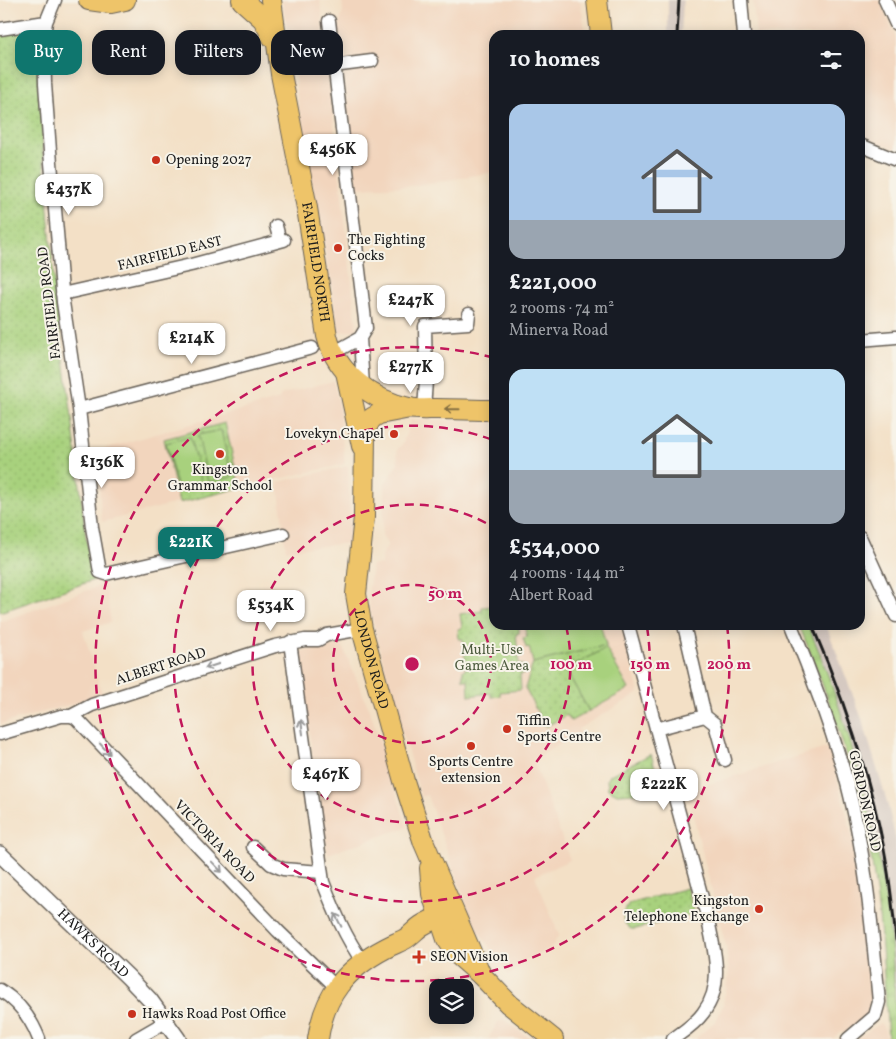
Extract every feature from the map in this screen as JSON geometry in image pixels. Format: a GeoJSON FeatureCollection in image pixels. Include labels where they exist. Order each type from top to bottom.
{"type":"FeatureCollection","features":[{"type":"Feature","properties":{"kind":"main road"},"geometry":{"type":"LineString","coordinates":[[89,0],[111,3],[125,0]]}},
{"type":"Feature","properties":{"kind":"main road"},"geometry":{"type":"LineString","coordinates":[[242,0],[263,19],[271,35]]}},
{"type":"Feature","properties":{"kind":"main road","name":"FAIRFIELD NORTH"},"geometry":{"type":"LineString","coordinates":[[271,0],[275,30]]}},
{"type":"Feature","properties":{"kind":"main road"},"geometry":{"type":"LineString","coordinates":[[597,0],[600,30]]}},
{"type":"Feature","properties":{"kind":"main road","name":"FAIRFIELD NORTH"},"geometry":{"type":"LineString","coordinates":[[281,75],[307,208],[327,336],[333,353],[346,372]]}},
{"type":"Feature","properties":{"kind":"main road"},"geometry":{"type":"LineString","coordinates":[[346,372],[384,400],[417,408]]}},
{"type":"Feature","properties":{"kind":"main road"},"geometry":{"type":"LineString","coordinates":[[346,372],[364,454]]}},
{"type":"Feature","properties":{"kind":"main road"},"geometry":{"type":"LineString","coordinates":[[364,454],[367,426],[372,418],[382,412],[417,408],[489,410]]}},
{"type":"Feature","properties":{"kind":"main road","name":"LONDON ROAD"},"geometry":{"type":"LineString","coordinates":[[364,454],[363,524],[356,594],[362,629],[404,781],[430,858],[432,894],[481,975],[508,1004],[554,1039]]}},
{"type":"Feature","properties":{"kind":"main road"},"geometry":{"type":"LineString","coordinates":[[318,1039],[323,1013],[345,978],[363,962],[385,949],[404,940],[425,939],[449,920]]}},
{"type":"Feature","properties":{"kind":"street","name":"FAIRFIELD ROAD"},"geometry":{"type":"LineString","coordinates":[[55,0],[46,22],[44,36],[45,84],[62,294],[79,410],[92,527],[100,572],[106,574],[283,534]]}},
{"type":"Feature","properties":{"kind":"street"},"geometry":{"type":"LineString","coordinates":[[740,0],[743,30]]}},
{"type":"Feature","properties":{"kind":"street"},"geometry":{"type":"LineString","coordinates":[[885,0],[896,24]]}},
{"type":"Feature","properties":{"kind":"street"},"geometry":{"type":"LineString","coordinates":[[329,21],[330,30]]}},
{"type":"Feature","properties":{"kind":"street"},"geometry":{"type":"LineString","coordinates":[[0,30],[46,22]]}},
{"type":"Feature","properties":{"kind":"street"},"geometry":{"type":"LineString","coordinates":[[343,65],[372,61]]}},
{"type":"Feature","properties":{"kind":"street"},"geometry":{"type":"LineString","coordinates":[[333,353],[360,338],[366,328],[363,292],[334,75]]}},
{"type":"Feature","properties":{"kind":"street"},"geometry":{"type":"LineString","coordinates":[[865,147],[896,160]]}},
{"type":"Feature","properties":{"kind":"street","name":"FAIRFIELD EAST"},"geometry":{"type":"LineString","coordinates":[[62,294],[191,265],[282,240],[276,226]]}},
{"type":"Feature","properties":{"kind":"street"},"geometry":{"type":"LineString","coordinates":[[417,408],[426,381],[422,320],[468,323],[469,314]]}},
{"type":"Feature","properties":{"kind":"street"},"geometry":{"type":"LineString","coordinates":[[865,340],[896,337]]}},
{"type":"Feature","properties":{"kind":"street"},"geometry":{"type":"LineString","coordinates":[[360,338],[363,386]]}},
{"type":"Feature","properties":{"kind":"street"},"geometry":{"type":"LineString","coordinates":[[79,410],[312,348]]}},
{"type":"Feature","properties":{"kind":"street"},"geometry":{"type":"LineString","coordinates":[[865,549],[896,616]]}},
{"type":"Feature","properties":{"kind":"street","name":"ALBERT ROAD"},"geometry":{"type":"LineString","coordinates":[[0,734],[61,716],[71,716],[92,705],[259,650],[290,642],[318,640],[327,635],[362,629]]}},
{"type":"Feature","properties":{"kind":"street"},"geometry":{"type":"LineString","coordinates":[[629,630],[715,953],[716,976],[708,1005],[694,1022],[674,1039]]}},
{"type":"Feature","properties":{"kind":"street"},"geometry":{"type":"LineString","coordinates":[[685,630],[705,716],[715,724],[725,760]]}},
{"type":"Feature","properties":{"kind":"street","name":"GORDON ROAD"},"geometry":{"type":"LineString","coordinates":[[792,630],[814,682],[836,748],[855,818],[864,867],[879,1002],[875,1016],[848,1039]]}},
{"type":"Feature","properties":{"kind":"street"},"geometry":{"type":"LineString","coordinates":[[290,642],[321,872],[334,911],[352,947],[363,962]]}},
{"type":"Feature","properties":{"kind":"street","name":"VICTORIA ROAD"},"geometry":{"type":"LineString","coordinates":[[71,716],[76,718],[272,924],[337,988]]}},
{"type":"Feature","properties":{"kind":"street"},"geometry":{"type":"LineString","coordinates":[[656,730],[705,716]]}},
{"type":"Feature","properties":{"kind":"street"},"geometry":{"type":"LineString","coordinates":[[253,847],[271,864],[283,869],[321,872]]}},
{"type":"Feature","properties":{"kind":"street","name":"HAWKS ROAD"},"geometry":{"type":"LineString","coordinates":[[0,854],[128,977],[167,1021],[178,1039]]}},
{"type":"Feature","properties":{"kind":"street"},"geometry":{"type":"LineString","coordinates":[[0,990],[17,1002],[34,1025],[39,1039]]}},
{"type":"Feature","properties":{"kind":"street"},"geometry":{"type":"LineString","coordinates":[[136,1039],[167,1021]]}},
{"type":"Feature","properties":{"kind":"shaded area"},"geometry":{"type":"Polygon","coordinates":[[[281,0],[320,0],[323,30],[287,30],[281,0]]]}},
{"type":"Feature","properties":{"kind":"shaded area"},"geometry":{"type":"Polygon","coordinates":[[[342,0],[415,0],[421,3],[436,4],[460,0],[580,0],[585,30],[489,30],[489,173],[412,186],[357,188],[343,70],[343,30],[338,30],[343,11],[342,0]]]}},
{"type":"Feature","properties":{"kind":"shaded area"},"geometry":{"type":"Polygon","coordinates":[[[668,0],[683,0],[681,30],[668,30],[668,0]]]}},
{"type":"Feature","properties":{"kind":"shaded area"},"geometry":{"type":"Polygon","coordinates":[[[753,0],[880,0],[896,38],[896,149],[865,137],[865,30],[756,30],[753,0]]]}},
{"type":"Feature","properties":{"kind":"shaded area"},"geometry":{"type":"Polygon","coordinates":[[[295,75],[328,75],[357,330],[339,332],[300,118],[295,75]]]}},
{"type":"Feature","properties":{"kind":"shaded area","name":"Kingston Grammar School"},"geometry":{"type":"Polygon","coordinates":[[[333,381],[338,399],[345,464],[220,492],[102,522],[96,451],[280,399],[280,395],[333,381]]]}},
{"type":"Feature","properties":{"kind":"shaded area"},"geometry":{"type":"Polygon","coordinates":[[[411,420],[489,421],[489,630],[622,630],[639,693],[578,729],[581,733],[533,759],[570,860],[535,876],[559,935],[551,948],[527,959],[509,975],[474,925],[427,795],[421,797],[370,611],[368,596],[372,565],[382,564],[381,556],[388,545],[382,536],[385,483],[398,463],[397,450],[403,443],[411,420]]]}},
{"type":"Feature","properties":{"kind":"shaded area","name":"Kingston Grammar School"},"geometry":{"type":"Polygon","coordinates":[[[348,466],[350,527],[348,543],[286,550],[278,482],[348,466]]]}},
{"type":"Feature","properties":{"kind":"shaded area"},"geometry":{"type":"Polygon","coordinates":[[[105,584],[111,622],[83,631],[103,696],[0,724],[0,622],[105,584]]]}},
{"type":"Feature","properties":{"kind":"shaded area"},"geometry":{"type":"Polygon","coordinates":[[[810,630],[828,630],[862,719],[887,802],[896,840],[896,994],[879,856],[853,749],[810,630]]]}},
{"type":"Feature","properties":{"kind":"shaded area"},"geometry":{"type":"Polygon","coordinates":[[[342,645],[370,711],[407,827],[328,854],[297,652],[342,645]]]}},
{"type":"Feature","properties":{"kind":"shaded area"},"geometry":{"type":"Polygon","coordinates":[[[829,747],[853,840],[873,1004],[871,1012],[845,1035],[840,1031],[833,1039],[695,1039],[716,1021],[723,1005],[729,972],[726,947],[687,791],[829,747]]]}},
{"type":"Feature","properties":{"kind":"shaded area"},"geometry":{"type":"Polygon","coordinates":[[[504,1020],[531,1039],[488,1039],[498,1022],[504,1020]]]}},
{"type":"Feature","properties":{"kind":"shaded area"},"geometry":{"type":"Polygon","coordinates":[[[881,1023],[886,1039],[856,1039],[881,1023]]]}},
{"type":"Feature","properties":{"kind":"green space"},"geometry":{"type":"Polygon","coordinates":[[[15,30],[15,75],[40,75],[43,153],[56,303],[86,538],[94,580],[0,612],[0,34],[15,30]]]}},
{"type":"Feature","properties":{"kind":"green space"},"geometry":{"type":"Polygon","coordinates":[[[225,423],[240,488],[179,503],[164,439],[225,423]]]}},
{"type":"Feature","properties":{"kind":"green space"},"geometry":{"type":"Polygon","coordinates":[[[221,430],[232,477],[208,482],[198,435],[221,430]]]}},
{"type":"Feature","properties":{"kind":"green space"},"geometry":{"type":"Polygon","coordinates":[[[190,437],[202,484],[178,490],[166,443],[190,437]]]}},
{"type":"Feature","properties":{"kind":"green space","name":"Multi-Use Games Area"},"geometry":{"type":"Polygon","coordinates":[[[489,606],[489,630],[519,630],[519,633],[516,634],[519,665],[523,665],[524,674],[520,674],[521,690],[500,692],[500,696],[491,697],[491,693],[469,696],[468,680],[463,680],[463,670],[466,669],[463,639],[459,639],[458,629],[462,628],[460,614],[482,611],[482,607],[489,606]]]}},
{"type":"Feature","properties":{"kind":"green space"},"geometry":{"type":"Polygon","coordinates":[[[525,630],[602,630],[606,645],[533,663],[529,647],[526,648],[523,638],[527,637],[525,630]]]}},
{"type":"Feature","properties":{"kind":"green space"},"geometry":{"type":"Polygon","coordinates":[[[801,630],[810,630],[828,674],[860,776],[873,828],[883,880],[890,933],[896,1039],[888,1039],[879,918],[873,870],[863,817],[840,734],[801,630]]]}},
{"type":"Feature","properties":{"kind":"green space"},"geometry":{"type":"Polygon","coordinates":[[[606,645],[606,648],[566,670],[589,711],[571,721],[567,715],[545,727],[525,688],[533,663],[606,645]]]}},
{"type":"Feature","properties":{"kind":"green space"},"geometry":{"type":"Polygon","coordinates":[[[606,648],[629,689],[589,711],[566,670],[606,648]]]}},
{"type":"Feature","properties":{"kind":"green space"},"geometry":{"type":"Polygon","coordinates":[[[651,754],[662,792],[617,794],[608,789],[607,779],[610,775],[651,754]]]}},
{"type":"Feature","properties":{"kind":"green space"},"geometry":{"type":"Polygon","coordinates":[[[687,888],[694,914],[636,929],[631,929],[625,923],[623,918],[629,904],[687,888]]]}},
{"type":"Feature","properties":{"kind":"railway"},"geometry":{"type":"LineString","coordinates":[[677,30],[679,0]]}},
{"type":"Feature","properties":{"kind":"railway"},"geometry":{"type":"LineString","coordinates":[[814,630],[844,707],[871,792],[886,860],[896,940]]}},
{"type":"Feature","properties":{"kind":"place","name":"Opening 2027"},"geometry":{"type":"Point","coordinates":[156,160]}},
{"type":"Feature","properties":{"kind":"place","name":"The Fighting Cocks"},"geometry":{"type":"Point","coordinates":[338,248]}},
{"type":"Feature","properties":{"kind":"place","name":"Lovekyn Chapel"},"geometry":{"type":"Point","coordinates":[394,434]}},
{"type":"Feature","properties":{"kind":"place","name":"Kingston Grammar School"},"geometry":{"type":"Point","coordinates":[220,454]}},
{"type":"Feature","properties":{"kind":"place","name":"Tiffin Sports Centre"},"geometry":{"type":"Point","coordinates":[507,729]}},
{"type":"Feature","properties":{"kind":"place","name":"Sports Centre extension"},"geometry":{"type":"Point","coordinates":[471,746]}},
{"type":"Feature","properties":{"kind":"place","name":"Kingston Telephone Exchange"},"geometry":{"type":"Point","coordinates":[759,909]}},
{"type":"Feature","properties":{"kind":"place","name":"SEON Vision"},"geometry":{"type":"Point","coordinates":[419,957]}},
{"type":"Feature","properties":{"kind":"place","name":"Hawks Road Post Office"},"geometry":{"type":"Point","coordinates":[132,1014]}}]}
